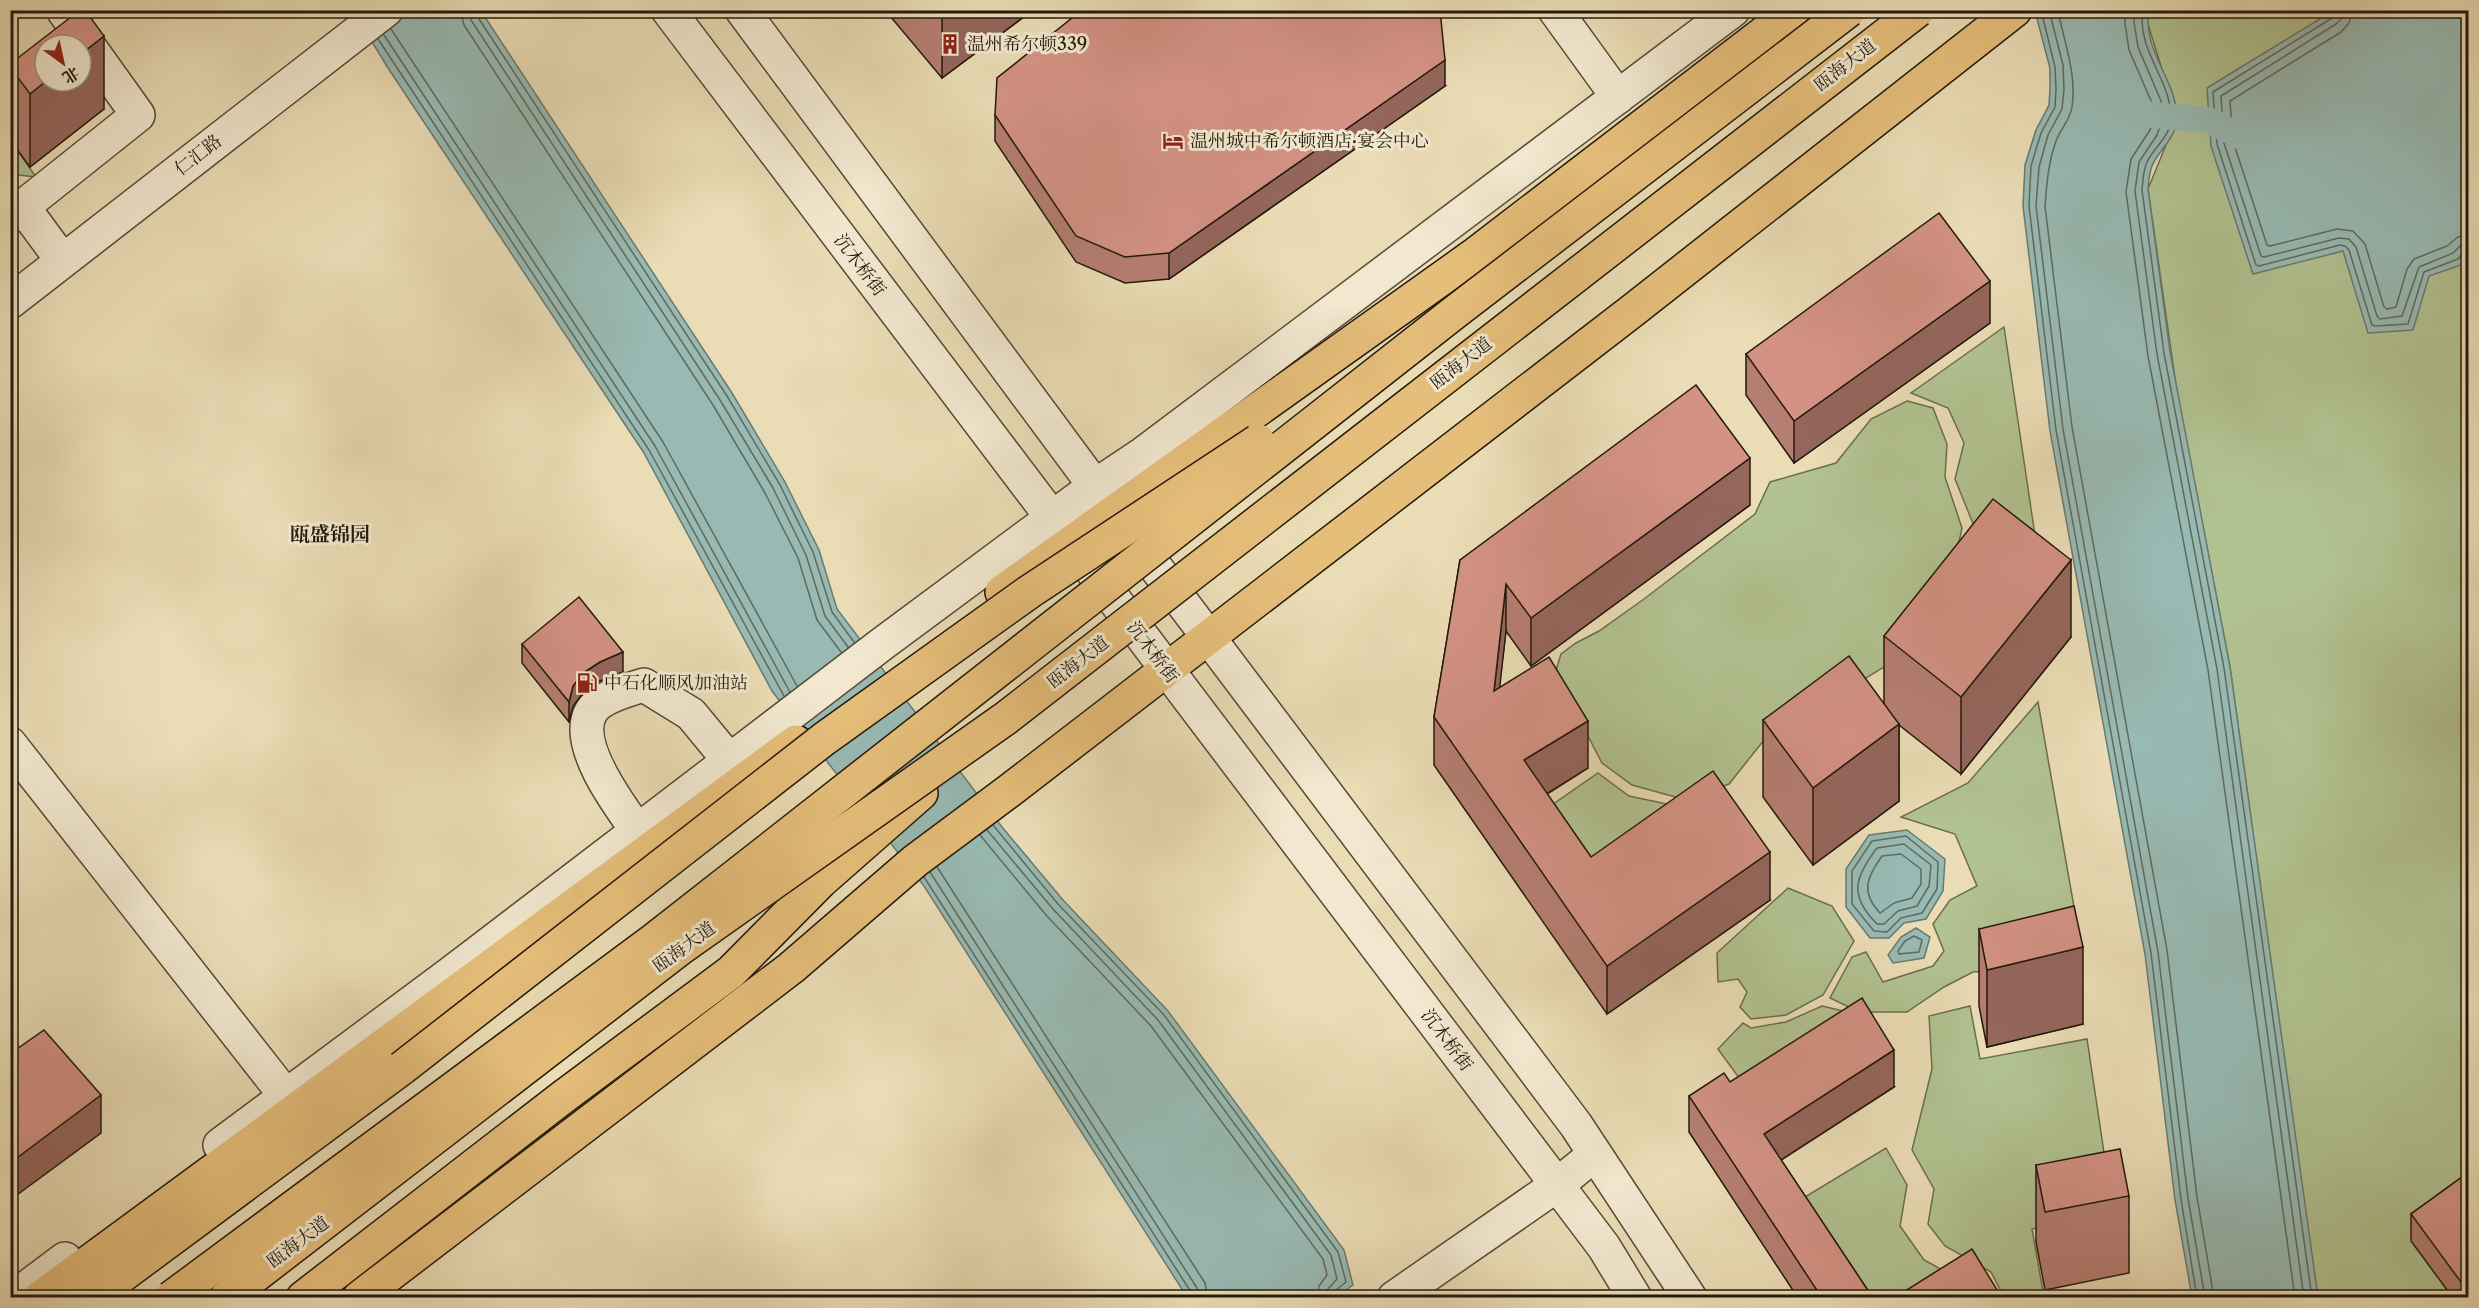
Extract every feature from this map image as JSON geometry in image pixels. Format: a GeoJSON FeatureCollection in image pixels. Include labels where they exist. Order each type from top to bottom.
{"type":"FeatureCollection","features":[{"type":"Feature","properties":{"kind":"main road"},"geometry":{"type":"LineString","coordinates":[[40,1298],[822,723],[896,651],[1061,531],[1114,512],[1473,256],[1794,10]]}},
{"type":"Feature","properties":{"kind":"main road","name":"瓯海大道"},"geometry":{"type":"LineString","coordinates":[[171,1298],[654,940],[1455,312],[1849,10]]}},
{"type":"Feature","properties":{"kind":"main road","name":"瓯海大道"},"geometry":{"type":"LineString","coordinates":[[226,1298],[682,947],[1006,718],[1918,10]]}},
{"type":"Feature","properties":{"kind":"main road"},"geometry":{"type":"LineString","coordinates":[[359,1298],[791,968],[915,861],[1167,670],[1641,304],[2003,20]]}},
{"type":"Feature","properties":{"kind":"main road"},"geometry":{"type":"LineString","coordinates":[[87,1298],[116,1280],[402,1068],[834,732],[1029,592],[1455,312]]}},
{"type":"Feature","properties":{"kind":"main road"},"geometry":{"type":"LineString","coordinates":[[303,1298],[544,1111],[731,972],[821,881],[1006,718]]}},
{"type":"Feature","properties":{"kind":"street"},"geometry":{"type":"LineString","coordinates":[[62,260],[17,212],[138,115],[63,10]]}},
{"type":"Feature","properties":{"kind":"street","name":"仁汇路"},"geometry":{"type":"LineString","coordinates":[[10,302],[386,10]]}},
{"type":"Feature","properties":{"kind":"street","name":"沉木桥街"},"geometry":{"type":"LineString","coordinates":[[668,10],[1604,1247],[1635,1298]]}},
{"type":"Feature","properties":{"kind":"street"},"geometry":{"type":"LineString","coordinates":[[742,10],[1114,512],[1576,1125],[1690,1298]]}},
{"type":"Feature","properties":{"kind":"street"},"geometry":{"type":"LineString","coordinates":[[1555,10],[1618,97]]}},
{"type":"Feature","properties":{"kind":"street"},"geometry":{"type":"LineString","coordinates":[[1061,531],[1095,486],[1143,454],[1733,10]]}},
{"type":"Feature","properties":{"kind":"street"},"geometry":{"type":"LineString","coordinates":[[1473,256],[1528,164]]}},
{"type":"Feature","properties":{"kind":"street"},"geometry":{"type":"LineString","coordinates":[[13,1298],[450,974],[781,720],[896,651]]}},
{"type":"Feature","properties":{"kind":"street"},"geometry":{"type":"LineString","coordinates":[[637,830],[615,799],[593,758],[586,729],[591,711],[618,692],[644,685],[691,714],[729,760]]}},
{"type":"Feature","properties":{"kind":"street"},"geometry":{"type":"LineString","coordinates":[[10,744],[286,1096]]}},
{"type":"Feature","properties":{"kind":"street"},"geometry":{"type":"LineString","coordinates":[[1394,1298],[1557,1185],[1594,1155]]}},
{"type":"Feature","properties":{"kind":"green space"},"geometry":{"type":"Polygon","coordinates":[[[2149,10],[2468,11],[2468,1297],[2317,1297],[2230,667],[2177,392],[2148,189],[2177,118],[2147,21],[2149,10]]]}},
{"type":"Feature","properties":{"kind":"green space"},"geometry":{"type":"Polygon","coordinates":[[[10,140],[36,177],[11,174],[10,140]]]}},
{"type":"Feature","properties":{"kind":"green space"},"geometry":{"type":"Polygon","coordinates":[[[2004,327],[2044,596],[1976,531],[1955,479],[1964,443],[1948,408],[1911,393],[2004,327]]]}},
{"type":"Feature","properties":{"kind":"green space"},"geometry":{"type":"Polygon","coordinates":[[[1907,401],[1933,408],[1947,444],[1945,477],[1962,528],[1954,565],[1889,664],[1764,740],[1729,784],[1686,800],[1632,785],[1602,763],[1555,673],[1561,654],[1599,631],[1644,599],[1755,514],[1770,482],[1836,463],[1871,419],[1907,401]]]}},
{"type":"Feature","properties":{"kind":"green space"},"geometry":{"type":"Polygon","coordinates":[[[2038,702],[2077,924],[2019,969],[1973,972],[1944,987],[1907,1012],[1859,1012],[1830,998],[1852,957],[1866,952],[1883,982],[1933,966],[1944,951],[1933,924],[1950,900],[1977,886],[1955,834],[1901,817],[1968,783],[2038,702]]]}},
{"type":"Feature","properties":{"kind":"green space"},"geometry":{"type":"Polygon","coordinates":[[[1598,773],[1629,796],[1691,809],[1583,878],[1539,814],[1598,773]]]}},
{"type":"Feature","properties":{"kind":"green space"},"geometry":{"type":"Polygon","coordinates":[[[1788,888],[1832,906],[1854,941],[1823,995],[1786,1015],[1751,1019],[1740,1007],[1747,992],[1738,979],[1718,982],[1717,953],[1788,888]]]}},
{"type":"Feature","properties":{"kind":"green space"},"geometry":{"type":"Polygon","coordinates":[[[1822,1006],[1847,1012],[1750,1093],[1718,1049],[1743,1023],[1751,1028],[1786,1022],[1822,1006]]]}},
{"type":"Feature","properties":{"kind":"green space"},"geometry":{"type":"Polygon","coordinates":[[[1970,1006],[1980,1059],[2087,1039],[2113,1213],[2032,1229],[2044,1297],[2004,1297],[1991,1272],[1945,1246],[1928,1224],[1934,1189],[1912,1150],[1932,1069],[1929,1016],[1970,1006]]]}},
{"type":"Feature","properties":{"kind":"green space"},"geometry":{"type":"Polygon","coordinates":[[[1886,1148],[1907,1185],[1900,1226],[1924,1260],[1961,1280],[1932,1297],[1859,1297],[1795,1203],[1886,1148]]]}},
{"type":"Feature","properties":{"kind":"water"},"geometry":{"type":"Polygon","coordinates":[[[353,11],[481,11],[732,393],[785,482],[819,550],[837,609],[1002,827],[1063,900],[1168,1011],[1344,1250],[1353,1285],[1336,1297],[1187,1297],[924,886],[772,691],[644,453],[388,68],[353,11]]]}},
{"type":"Feature","properties":{"kind":"water"},"geometry":{"type":"Polygon","coordinates":[[[2035,11],[2149,11],[2150,39],[2175,103],[2177,117],[2174,131],[2152,166],[2148,189],[2170,352],[2230,667],[2318,1297],[2192,1297],[2175,1200],[2145,954],[2050,431],[2023,206],[2025,165],[2036,130],[2049,105],[2050,89],[2050,68],[2035,11]]]}},
{"type":"Feature","properties":{"kind":"water"},"geometry":{"type":"Polygon","coordinates":[[[2333,11],[2468,11],[2468,251],[2464,264],[2429,276],[2413,330],[2368,333],[2343,251],[2253,274],[2211,146],[2207,88],[2333,11]]]}},
{"type":"Feature","properties":{"kind":"water"},"geometry":{"type":"Polygon","coordinates":[[[1907,830],[1945,859],[1943,891],[1926,919],[1904,923],[1889,938],[1870,938],[1846,907],[1846,869],[1869,835],[1907,830]]]}},
{"type":"Feature","properties":{"kind":"water"},"geometry":{"type":"Polygon","coordinates":[[[1916,928],[1930,937],[1924,958],[1893,963],[1888,955],[1901,937],[1916,928]]]}},
{"type":"Feature","properties":{"kind":"building"},"geometry":{"type":"Polygon","coordinates":[[[80,10],[85,10],[104,36],[93,45],[93,33],[50,33],[80,10]]]}},
{"type":"Feature","properties":{"kind":"building"},"geometry":{"type":"Polygon","coordinates":[[[1082,10],[1440,10],[1445,60],[1169,253],[1125,257],[1076,236],[995,115],[997,78],[1082,10]]]}},
{"type":"Feature","properties":{"kind":"building"},"geometry":{"type":"Polygon","coordinates":[[[33,46],[33,92],[30,94],[10,67],[10,64],[33,46]]]}},
{"type":"Feature","properties":{"kind":"building"},"geometry":{"type":"Polygon","coordinates":[[[1939,213],[1990,281],[1794,421],[1746,354],[1939,213]]]}},
{"type":"Feature","properties":{"kind":"building"},"geometry":{"type":"Polygon","coordinates":[[[1696,385],[1750,458],[1531,618],[1506,584],[1494,691],[1549,657],[1588,721],[1524,760],[1591,857],[1713,771],[1770,852],[1607,966],[1434,717],[1460,560],[1696,385]]]}},
{"type":"Feature","properties":{"kind":"building"},"geometry":{"type":"Polygon","coordinates":[[[1993,499],[2071,560],[1961,697],[1884,636],[1993,499]]]}},
{"type":"Feature","properties":{"kind":"building"},"geometry":{"type":"Polygon","coordinates":[[[579,597],[623,652],[600,662],[583,673],[573,686],[569,702],[522,644],[579,597]]]}},
{"type":"Feature","properties":{"kind":"building"},"geometry":{"type":"Polygon","coordinates":[[[1849,656],[1899,724],[1813,788],[1763,720],[1849,656]]]}},
{"type":"Feature","properties":{"kind":"building"},"geometry":{"type":"Polygon","coordinates":[[[2074,906],[2083,947],[1987,970],[1979,929],[2074,906]]]}},
{"type":"Feature","properties":{"kind":"building"},"geometry":{"type":"Polygon","coordinates":[[[1862,998],[1894,1050],[1764,1134],[1873,1298],[1822,1298],[1689,1096],[1724,1073],[1730,1082],[1862,998]]]}},
{"type":"Feature","properties":{"kind":"building"},"geometry":{"type":"Polygon","coordinates":[[[44,1030],[101,1095],[10,1163],[10,1054],[44,1030]]]}},
{"type":"Feature","properties":{"kind":"building"},"geometry":{"type":"Polygon","coordinates":[[[2120,1149],[2129,1196],[2045,1212],[2036,1165],[2120,1149]]]}},
{"type":"Feature","properties":{"kind":"building"},"geometry":{"type":"Polygon","coordinates":[[[2469,1172],[2469,1293],[2411,1214],[2469,1172]]]}},
{"type":"Feature","properties":{"kind":"building"},"geometry":{"type":"Polygon","coordinates":[[[1972,1249],[2002,1298],[1894,1298],[1972,1249]]]}},
{"type":"Feature","properties":{"kind":"waterway"},"geometry":{"type":"LineString","coordinates":[[2142,114],[2209,120],[2239,136]]}},
{"type":"Feature","properties":{"kind":"place","name":"温州希尔顿339"},"geometry":{"type":"Point","coordinates":[950,44]}},
{"type":"Feature","properties":{"kind":"place","name":"温州城中希尔顿酒店·宴会中心"},"geometry":{"type":"Point","coordinates":[1173,141]}},
{"type":"Feature","properties":{"kind":"place","name":"中石化顺风加油站"},"geometry":{"type":"Point","coordinates":[587,683]}},
{"type":"Feature","properties":{"kind":"district","name":"瓯盛锦园"},"geometry":{"type":"Point","coordinates":[330,534]}}]}
